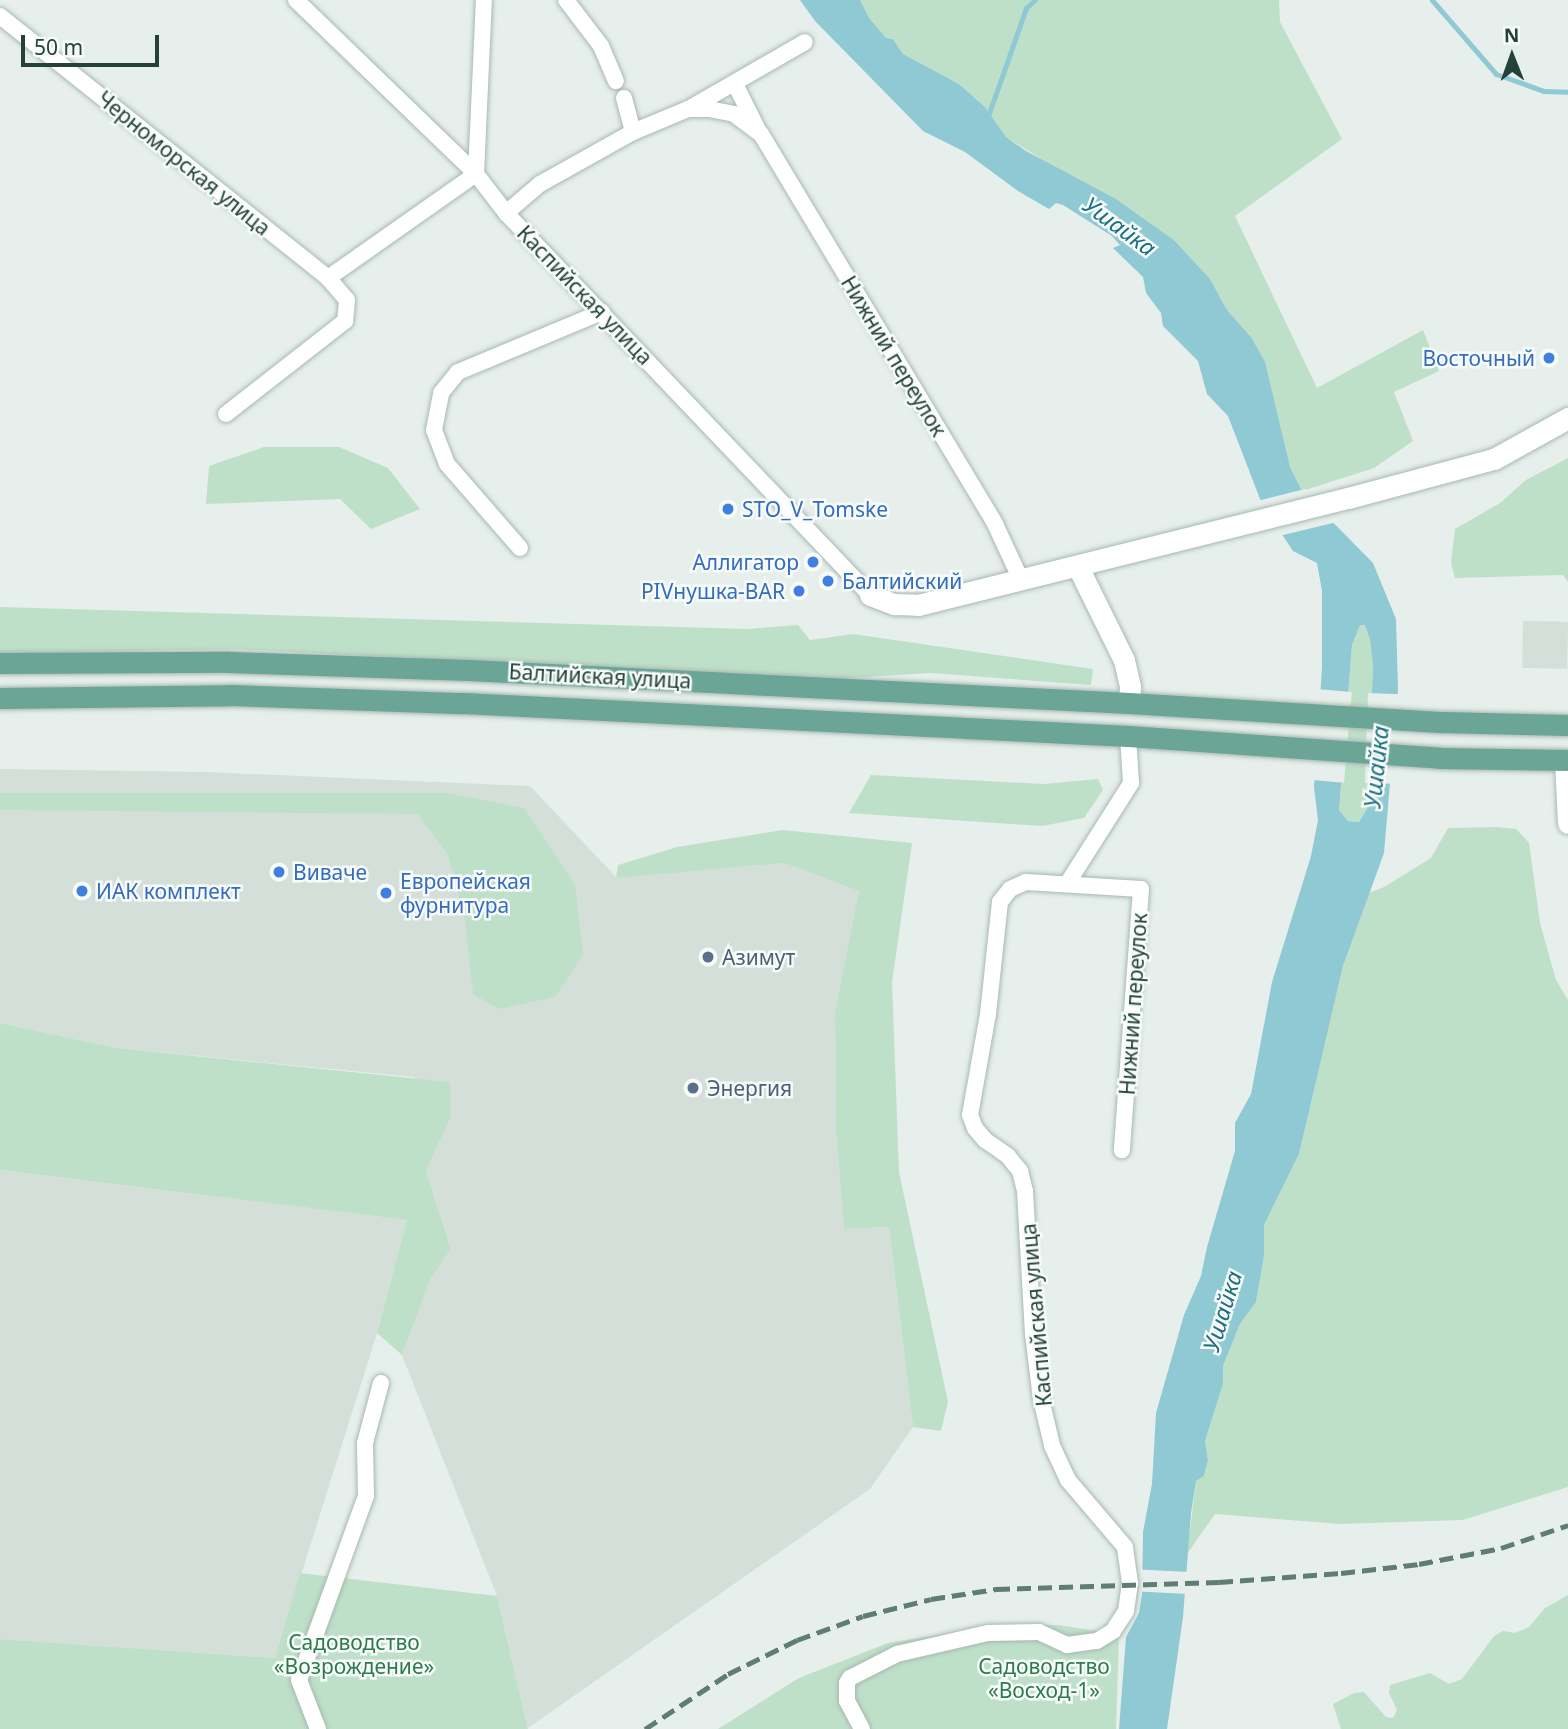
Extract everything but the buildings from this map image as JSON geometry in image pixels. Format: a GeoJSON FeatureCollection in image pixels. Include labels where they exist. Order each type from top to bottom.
{"type":"FeatureCollection","features":[{"type":"Feature","properties":{"kind":"main road","name":"Балтийская улица"},"geometry":{"type":"LineString","coordinates":[[0,663],[229,662],[469,670],[1129,703],[1443,722],[1568,725]]}},
{"type":"Feature","properties":{"kind":"main road","name":"Балтийская улица"},"geometry":{"type":"LineString","coordinates":[[0,698],[230,695],[1128,736],[1440,758],[1566,760]]}},
{"type":"Feature","properties":{"kind":"street","name":"Каспийская улица"},"geometry":{"type":"LineString","coordinates":[[296,0],[476,174],[506,213],[870,595]]}},
{"type":"Feature","properties":{"kind":"street"},"geometry":{"type":"LineString","coordinates":[[328,278],[476,174],[484,0]]}},
{"type":"Feature","properties":{"kind":"street"},"geometry":{"type":"LineString","coordinates":[[566,0],[601,46],[616,81]]}},
{"type":"Feature","properties":{"kind":"street","name":"Черноморская улица"},"geometry":{"type":"LineString","coordinates":[[0,16],[328,278],[347,300],[345,321],[226,414]]}},
{"type":"Feature","properties":{"kind":"street","name":"Нижний переулок"},"geometry":{"type":"LineString","coordinates":[[506,213],[540,184],[633,132],[688,109],[735,84],[805,42]]}},
{"type":"Feature","properties":{"kind":"street","name":"Нижний переулок"},"geometry":{"type":"LineString","coordinates":[[735,84],[761,134],[995,524],[1021,580]]}},
{"type":"Feature","properties":{"kind":"street"},"geometry":{"type":"LineString","coordinates":[[624,98],[633,132]]}},
{"type":"Feature","properties":{"kind":"street","name":"Нижний переулок"},"geometry":{"type":"LineString","coordinates":[[688,109],[709,109],[734,114],[761,134]]}},
{"type":"Feature","properties":{"kind":"street"},"geometry":{"type":"LineString","coordinates":[[520,548],[447,464],[434,430],[441,393],[458,372],[602,312]]}},
{"type":"Feature","properties":{"kind":"street"},"geometry":{"type":"LineString","coordinates":[[870,595],[894,604],[918,605],[1078,567],[1494,459],[1568,418]]}},
{"type":"Feature","properties":{"kind":"street"},"geometry":{"type":"LineString","coordinates":[[1078,567],[1124,660],[1130,686],[1129,703]]}},
{"type":"Feature","properties":{"kind":"street"},"geometry":{"type":"LineString","coordinates":[[1068,884],[1131,783],[1128,736]]}},
{"type":"Feature","properties":{"kind":"street"},"geometry":{"type":"LineString","coordinates":[[1566,760],[1568,823]]}},
{"type":"Feature","properties":{"kind":"street","name":"Каспийская улица"},"geometry":{"type":"LineString","coordinates":[[862,1729],[847,1701],[847,1683],[850,1678],[897,1654],[988,1633],[1039,1632],[1067,1645],[1097,1641],[1112,1632],[1126,1611],[1130,1583],[1125,1547],[1068,1480],[1052,1445],[1041,1399],[1033,1334],[1025,1191],[1020,1171],[1008,1156],[980,1134],[970,1115],[988,1014],[1000,902],[1010,889],[1026,882],[1068,884]]}},
{"type":"Feature","properties":{"kind":"street","name":"Нижний переулок"},"geometry":{"type":"LineString","coordinates":[[1068,884],[1141,889],[1122,1150]]}},
{"type":"Feature","properties":{"kind":"street"},"geometry":{"type":"LineString","coordinates":[[318,1729],[299,1680],[366,1496],[365,1443],[381,1382]]}},
{"type":"Feature","properties":{"kind":"shaded area"},"geometry":{"type":"Polygon","coordinates":[[[1523,621],[1568,622],[1567,669],[1522,668],[1523,621]]]}},
{"type":"Feature","properties":{"kind":"shaded area"},"geometry":{"type":"Polygon","coordinates":[[[0,769],[206,772],[530,786],[616,877],[784,863],[860,891],[835,1013],[836,1132],[844,1229],[889,1227],[913,1427],[870,1489],[528,1728],[497,1596],[402,1355],[431,1278],[451,1249],[426,1171],[451,1117],[414,1077],[117,1048],[0,1023],[0,769]]]}},
{"type":"Feature","properties":{"kind":"shaded area"},"geometry":{"type":"Polygon","coordinates":[[[0,1170],[407,1220],[377,1333],[275,1658],[0,1639],[0,1170]]]}},
{"type":"Feature","properties":{"kind":"green space"},"geometry":{"type":"Polygon","coordinates":[[[860,0],[1279,0],[1280,22],[1342,139],[1235,216],[1317,388],[1423,330],[1439,371],[1394,392],[1413,441],[1374,468],[1302,491],[1290,467],[1251,337],[1227,310],[1210,279],[1175,241],[1006,137],[985,107],[959,84],[903,54],[893,39],[886,38],[868,18],[860,0]]]}},
{"type":"Feature","properties":{"kind":"green space"},"geometry":{"type":"Polygon","coordinates":[[[264,447],[339,447],[388,468],[420,509],[371,529],[340,499],[206,504],[209,466],[264,447]]]}},
{"type":"Feature","properties":{"kind":"green space"},"geometry":{"type":"Polygon","coordinates":[[[1568,458],[1568,582],[1563,575],[1455,578],[1451,563],[1455,529],[1500,503],[1526,480],[1568,458]]]}},
{"type":"Feature","properties":{"kind":"green space"},"geometry":{"type":"Polygon","coordinates":[[[0,607],[747,629],[798,625],[810,640],[853,634],[1093,669],[1091,685],[930,673],[835,679],[232,649],[0,653],[0,607]]]}},
{"type":"Feature","properties":{"kind":"green space"},"geometry":{"type":"Polygon","coordinates":[[[1360,624],[1365,625],[1370,640],[1373,666],[1367,809],[1359,822],[1348,821],[1339,810],[1352,645],[1360,624]]]}},
{"type":"Feature","properties":{"kind":"green space"},"geometry":{"type":"Polygon","coordinates":[[[871,775],[1044,784],[1098,779],[1103,790],[1084,818],[1042,826],[849,813],[871,775]]]}},
{"type":"Feature","properties":{"kind":"green space"},"geometry":{"type":"Polygon","coordinates":[[[0,793],[447,793],[524,808],[575,885],[583,955],[555,997],[499,1009],[473,994],[465,920],[448,855],[418,814],[0,810],[0,793]]]}},
{"type":"Feature","properties":{"kind":"green space"},"geometry":{"type":"Polygon","coordinates":[[[1448,828],[1516,829],[1529,843],[1540,923],[1556,980],[1568,1000],[1568,1487],[1463,1520],[1340,1524],[1215,1514],[1187,1554],[1196,1481],[1204,1476],[1208,1460],[1205,1441],[1223,1384],[1223,1366],[1240,1324],[1256,1302],[1264,1256],[1264,1225],[1299,1154],[1343,966],[1369,893],[1384,887],[1431,858],[1448,828]]]}},
{"type":"Feature","properties":{"kind":"green space"},"geometry":{"type":"Polygon","coordinates":[[[783,830],[912,843],[892,982],[899,1172],[948,1402],[941,1431],[913,1427],[889,1227],[844,1229],[836,1132],[835,1013],[859,891],[784,863],[616,878],[618,865],[677,847],[783,830]]]}},
{"type":"Feature","properties":{"kind":"green space"},"geometry":{"type":"Polygon","coordinates":[[[0,1023],[117,1048],[450,1082],[451,1117],[426,1171],[451,1249],[431,1278],[402,1355],[377,1333],[407,1220],[0,1170],[0,1023]]]}},
{"type":"Feature","properties":{"kind":"green space","name":"Садоводство «Возрождение»"},"geometry":{"type":"Polygon","coordinates":[[[300,1573],[497,1596],[528,1729],[0,1729],[0,1639],[275,1658],[300,1573]]]}},
{"type":"Feature","properties":{"kind":"green space"},"geometry":{"type":"Polygon","coordinates":[[[1568,1595],[1568,1729],[1341,1729],[1333,1704],[1354,1693],[1364,1692],[1386,1717],[1393,1718],[1397,1710],[1389,1693],[1390,1685],[1430,1673],[1449,1684],[1462,1679],[1494,1636],[1503,1631],[1515,1633],[1529,1627],[1545,1608],[1568,1595]]]}},
{"type":"Feature","properties":{"kind":"green space","name":"Садоводство «Восход-1»"},"geometry":{"type":"Polygon","coordinates":[[[1057,1625],[1119,1634],[1116,1729],[718,1729],[799,1678],[888,1643],[987,1627],[1057,1625]]]}},
{"type":"Feature","properties":{"kind":"water","name":"Ушайка"},"geometry":{"type":"Polygon","coordinates":[[[800,0],[860,0],[869,18],[886,38],[893,39],[903,54],[959,84],[985,107],[1006,137],[1026,151],[1116,199],[1175,241],[1210,279],[1227,310],[1251,337],[1265,362],[1290,467],[1302,491],[1373,563],[1396,619],[1398,690],[1384,853],[1343,966],[1299,1154],[1264,1225],[1264,1256],[1256,1302],[1240,1324],[1223,1366],[1223,1384],[1205,1441],[1208,1460],[1204,1476],[1196,1481],[1191,1513],[1183,1617],[1167,1729],[1119,1729],[1126,1637],[1139,1613],[1142,1594],[1143,1532],[1152,1484],[1156,1413],[1184,1315],[1201,1276],[1235,1151],[1235,1123],[1251,1094],[1272,982],[1311,856],[1318,820],[1314,787],[1322,668],[1322,591],[1317,563],[1293,551],[1262,504],[1228,416],[1207,394],[1198,361],[1163,326],[1161,313],[1146,293],[1143,277],[1113,248],[1120,245],[1112,236],[1063,205],[1056,203],[1049,209],[1018,191],[965,152],[923,131],[815,21],[800,0]],[[1360,625],[1352,645],[1339,810],[1348,821],[1359,822],[1367,809],[1373,666],[1365,625],[1360,625]]]}},
{"type":"Feature","properties":{"kind":"pier"},"geometry":{"type":"Polygon","coordinates":[[[1305,489],[1337,522],[1279,536],[1257,501],[1305,489]]]}},
{"type":"Feature","properties":{"kind":"pier"},"geometry":{"type":"Polygon","coordinates":[[[1317,689],[1352,692],[1344,783],[1309,780],[1317,689]]]}},
{"type":"Feature","properties":{"kind":"pier"},"geometry":{"type":"Polygon","coordinates":[[[1368,693],[1401,694],[1398,784],[1365,783],[1368,693]]]}},
{"type":"Feature","properties":{"kind":"pier"},"geometry":{"type":"Polygon","coordinates":[[[1140,1569],[1189,1572],[1188,1594],[1139,1591],[1140,1569]]]}},
{"type":"Feature","properties":{"kind":"waterway"},"geometry":{"type":"LineString","coordinates":[[987,119],[1026,8],[1035,0]]}},
{"type":"Feature","properties":{"kind":"waterway"},"geometry":{"type":"LineString","coordinates":[[1432,0],[1496,74],[1544,91],[1568,92]]}},
{"type":"Feature","properties":{"kind":"railway"},"geometry":{"type":"LineString","coordinates":[[645,1729],[728,1674],[797,1640],[863,1616],[931,1599],[996,1589],[1219,1582],[1419,1564],[1501,1548],[1568,1525]]}},
{"type":"Feature","properties":{"kind":"place","name":"Восточный"},"geometry":{"type":"Point","coordinates":[1549,358]}},
{"type":"Feature","properties":{"kind":"place","name":"STO_V_Tomske"},"geometry":{"type":"Point","coordinates":[728,509]}},
{"type":"Feature","properties":{"kind":"place","name":"Аллигатор"},"geometry":{"type":"Point","coordinates":[813,562]}},
{"type":"Feature","properties":{"kind":"place","name":"Балтийский"},"geometry":{"type":"Point","coordinates":[828,581]}},
{"type":"Feature","properties":{"kind":"place","name":"PIVнушка-BAR"},"geometry":{"type":"Point","coordinates":[799,591]}},
{"type":"Feature","properties":{"kind":"place","name":"Виваче"},"geometry":{"type":"Point","coordinates":[279,872]}},
{"type":"Feature","properties":{"kind":"place","name":"ИАК комплект"},"geometry":{"type":"Point","coordinates":[82,891]}},
{"type":"Feature","properties":{"kind":"place","name":"Европейская фурнитура"},"geometry":{"type":"Point","coordinates":[386,893]}},
{"type":"Feature","properties":{"kind":"place","name":"Азимут"},"geometry":{"type":"Point","coordinates":[708,957]}},
{"type":"Feature","properties":{"kind":"place","name":"Энергия"},"geometry":{"type":"Point","coordinates":[693,1088]}}]}
